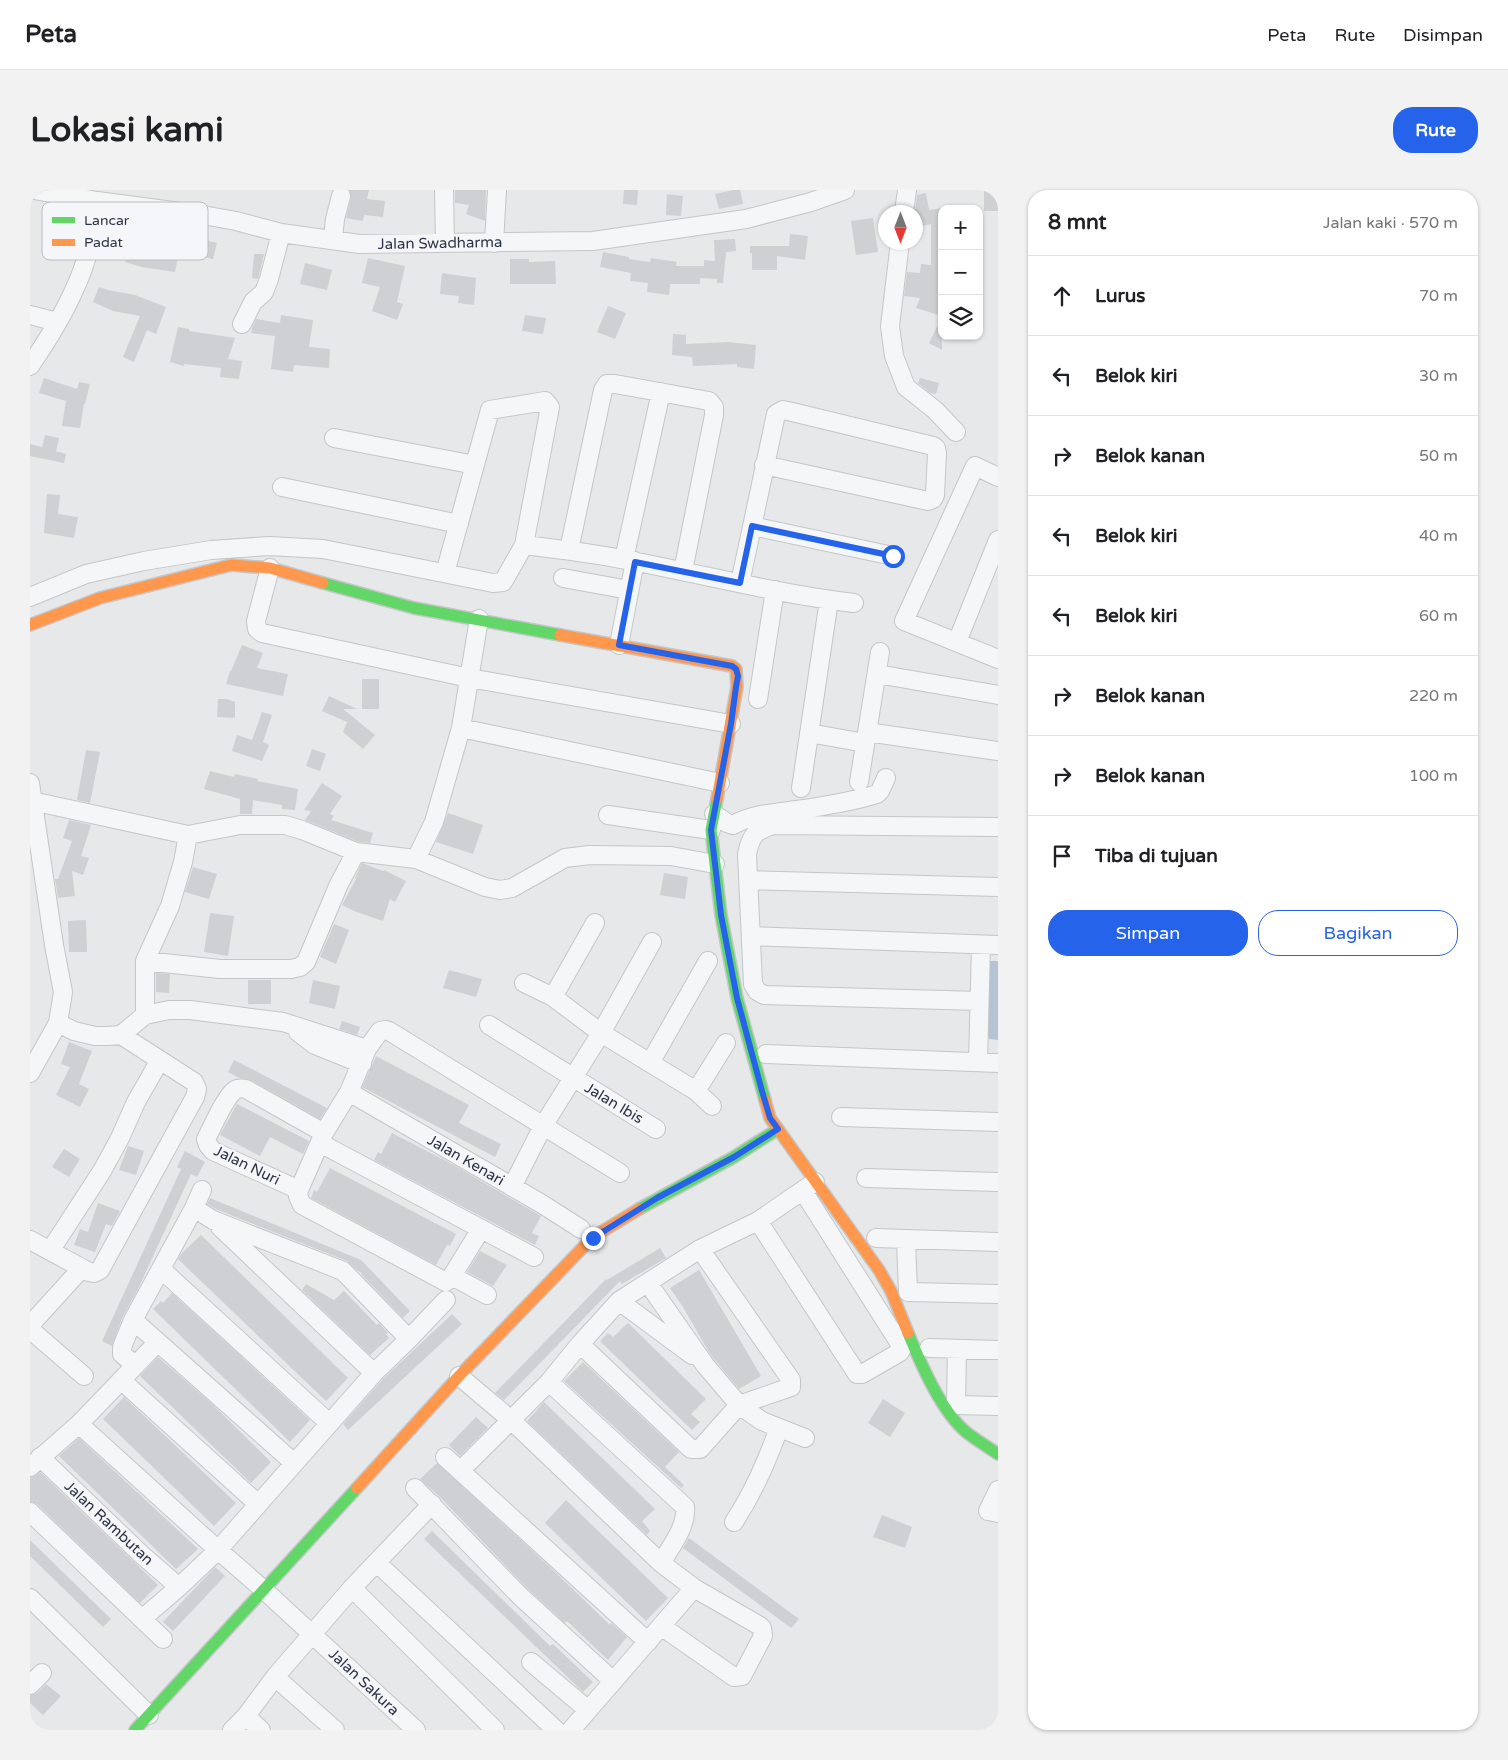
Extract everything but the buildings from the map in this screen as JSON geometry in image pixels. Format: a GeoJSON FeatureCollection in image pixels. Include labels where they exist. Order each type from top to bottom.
{"type":"FeatureCollection","features":[{"type":"Feature","properties":{"kind":"street","name":"Jalan Swadharma"},"geometry":{"type":"LineString","coordinates":[[34,190],[97,201],[122,197],[146,202]]}},
{"type":"Feature","properties":{"kind":"street"},"geometry":{"type":"LineString","coordinates":[[444,190],[445,243]]}},
{"type":"Feature","properties":{"kind":"street"},"geometry":{"type":"LineString","coordinates":[[494,242],[497,190]]}},
{"type":"Feature","properties":{"kind":"street","name":"Jalan Swadharma"},"geometry":{"type":"LineString","coordinates":[[208,215],[281,233],[360,244],[593,241],[737,220],[811,202],[845,190]]}},
{"type":"Feature","properties":{"kind":"street"},"geometry":{"type":"LineString","coordinates":[[905,205],[907,190]]}},
{"type":"Feature","properties":{"kind":"street"},"geometry":{"type":"LineString","coordinates":[[333,239],[341,196]]}},
{"type":"Feature","properties":{"kind":"street"},"geometry":{"type":"LineString","coordinates":[[242,324],[253,302],[264,292],[270,279],[281,233]]}},
{"type":"Feature","properties":{"kind":"street"},"geometry":{"type":"LineString","coordinates":[[899,250],[890,326],[894,356],[906,387],[935,410],[956,432]]}},
{"type":"Feature","properties":{"kind":"street"},"geometry":{"type":"LineString","coordinates":[[30,366],[58,322],[75,288],[84,260]]}},
{"type":"Feature","properties":{"kind":"street"},"geometry":{"type":"LineString","coordinates":[[30,315],[58,322]]}},
{"type":"Feature","properties":{"kind":"street"},"geometry":{"type":"LineString","coordinates":[[569,550],[603,390],[607,384],[615,384],[662,392],[708,401],[714,407],[683,571]]}},
{"type":"Feature","properties":{"kind":"street"},"geometry":{"type":"LineString","coordinates":[[619,645],[629,590],[629,560],[662,392]]}},
{"type":"Feature","properties":{"kind":"street"},"geometry":{"type":"LineString","coordinates":[[30,597],[86,574],[211,550],[268,546],[324,549],[493,584],[504,582],[524,545],[550,407],[545,401],[490,410],[445,573]]}},
{"type":"Feature","properties":{"kind":"street"},"geometry":{"type":"LineString","coordinates":[[740,583],[764,465],[776,414],[783,410],[934,446],[937,452],[935,495],[933,499],[928,501],[764,465]]}},
{"type":"Feature","properties":{"kind":"street"},"geometry":{"type":"LineString","coordinates":[[334,438],[475,466]]}},
{"type":"Feature","properties":{"kind":"street"},"geometry":{"type":"LineString","coordinates":[[998,477],[975,466],[904,620],[998,659]]}},
{"type":"Feature","properties":{"kind":"street"},"geometry":{"type":"LineString","coordinates":[[282,487],[459,524]]}},
{"type":"Feature","properties":{"kind":"street"},"geometry":{"type":"LineString","coordinates":[[752,526],[893,556]]}},
{"type":"Feature","properties":{"kind":"street"},"geometry":{"type":"LineString","coordinates":[[957,642],[998,540]]}},
{"type":"Feature","properties":{"kind":"street"},"geometry":{"type":"LineString","coordinates":[[524,545],[629,560],[775,590],[854,603]]}},
{"type":"Feature","properties":{"kind":"street"},"geometry":{"type":"LineString","coordinates":[[30,625],[100,598],[231,565],[270,568],[414,608],[732,666],[736,669],[738,676],[731,724],[713,822],[715,864],[721,915],[737,998],[770,1118],[902,1348],[900,1352],[862,1374],[858,1374],[758,1221]]}},
{"type":"Feature","properties":{"kind":"street"},"geometry":{"type":"LineString","coordinates":[[270,568],[256,621],[257,629],[262,633],[469,678],[731,724]]}},
{"type":"Feature","properties":{"kind":"street"},"geometry":{"type":"LineString","coordinates":[[563,578],[629,590]]}},
{"type":"Feature","properties":{"kind":"street"},"geometry":{"type":"LineString","coordinates":[[758,699],[775,590]]}},
{"type":"Feature","properties":{"kind":"street"},"geometry":{"type":"LineString","coordinates":[[801,788],[829,600]]}},
{"type":"Feature","properties":{"kind":"street"},"geometry":{"type":"LineString","coordinates":[[416,859],[434,822],[461,728],[479,619]]}},
{"type":"Feature","properties":{"kind":"street"},"geometry":{"type":"LineString","coordinates":[[859,782],[880,652]]}},
{"type":"Feature","properties":{"kind":"street"},"geometry":{"type":"LineString","coordinates":[[877,674],[998,695]]}},
{"type":"Feature","properties":{"kind":"street"},"geometry":{"type":"LineString","coordinates":[[461,728],[720,783]]}},
{"type":"Feature","properties":{"kind":"street"},"geometry":{"type":"LineString","coordinates":[[809,733],[998,751]]}},
{"type":"Feature","properties":{"kind":"street"},"geometry":{"type":"LineString","coordinates":[[608,816],[733,824],[741,820],[833,804],[877,794],[886,778]]}},
{"type":"Feature","properties":{"kind":"street"},"geometry":{"type":"LineString","coordinates":[[30,783],[63,992],[58,1023],[32,1064]]}},
{"type":"Feature","properties":{"kind":"street"},"geometry":{"type":"LineString","coordinates":[[32,801],[188,835],[240,824],[285,825],[356,852],[416,859],[485,887],[500,890],[512,888],[565,858],[590,855],[671,856],[715,864]]}},
{"type":"Feature","properties":{"kind":"street"},"geometry":{"type":"LineString","coordinates":[[979,1001],[764,995],[757,991],[753,984],[747,854],[750,839],[760,830],[773,825],[998,827]]}},
{"type":"Feature","properties":{"kind":"street"},"geometry":{"type":"LineString","coordinates":[[145,1015],[145,960],[170,906],[183,862],[188,835]]}},
{"type":"Feature","properties":{"kind":"street"},"geometry":{"type":"LineString","coordinates":[[145,960],[220,969],[291,969],[300,967],[306,962],[338,884],[356,852]]}},
{"type":"Feature","properties":{"kind":"street"},"geometry":{"type":"LineString","coordinates":[[748,880],[998,886]]}},
{"type":"Feature","properties":{"kind":"street"},"geometry":{"type":"LineString","coordinates":[[553,997],[594,923]]}},
{"type":"Feature","properties":{"kind":"street"},"geometry":{"type":"LineString","coordinates":[[751,936],[989,945],[979,1001],[978,1062]]}},
{"type":"Feature","properties":{"kind":"street"},"geometry":{"type":"LineString","coordinates":[[512,1187],[543,1126],[602,1033],[652,942]]}},
{"type":"Feature","properties":{"kind":"street"},"geometry":{"type":"LineString","coordinates":[[650,1064],[708,961]]}},
{"type":"Feature","properties":{"kind":"street"},"geometry":{"type":"LineString","coordinates":[[524,983],[553,997],[602,1033],[696,1091],[712,1106]]}},
{"type":"Feature","properties":{"kind":"street"},"geometry":{"type":"LineString","coordinates":[[121,1035],[145,1015],[169,1010],[190,1010],[283,1022],[364,1056]]}},
{"type":"Feature","properties":{"kind":"street"},"geometry":{"type":"LineString","coordinates":[[30,1240],[82,1268],[94,1273],[100,1270],[195,1097],[197,1089],[194,1082],[121,1035],[95,1036],[74,1031],[58,1023]]}},
{"type":"Feature","properties":{"kind":"street","name":"Jalan Ibis"},"geometry":{"type":"LineString","coordinates":[[489,1025],[656,1129]]}},
{"type":"Feature","properties":{"kind":"street"},"geometry":{"type":"LineString","coordinates":[[482,1229],[452,1276],[446,1282],[302,1205],[298,1196],[299,1190],[322,1138],[349,1092],[364,1056],[380,1031],[386,1030],[620,1173]]}},
{"type":"Feature","properties":{"kind":"street"},"geometry":{"type":"LineString","coordinates":[[696,1091],[726,1043]]}},
{"type":"Feature","properties":{"kind":"street"},"geometry":{"type":"LineString","coordinates":[[766,1054],[998,1063]]}},
{"type":"Feature","properties":{"kind":"street"},"geometry":{"type":"LineString","coordinates":[[50,1251],[98,1178],[120,1138],[136,1102],[160,1060]]}},
{"type":"Feature","properties":{"kind":"street","name":"Jalan Nuri"},"geometry":{"type":"LineString","coordinates":[[299,1190],[213,1151],[208,1145],[206,1138],[228,1097],[240,1088],[246,1089],[322,1138]]}},
{"type":"Feature","properties":{"kind":"street","name":"Jalan Kenari"},"geometry":{"type":"LineString","coordinates":[[349,1092],[581,1229]]}},
{"type":"Feature","properties":{"kind":"street"},"geometry":{"type":"LineString","coordinates":[[841,1117],[998,1122]]}},
{"type":"Feature","properties":{"kind":"street"},"geometry":{"type":"LineString","coordinates":[[135,1730],[459,1376],[593,1238],[657,1198],[734,1157],[778,1129]]}},
{"type":"Feature","properties":{"kind":"street"},"geometry":{"type":"LineString","coordinates":[[322,1138],[482,1229],[534,1256]]}},
{"type":"Feature","properties":{"kind":"street"},"geometry":{"type":"LineString","coordinates":[[866,1178],[998,1182]]}},
{"type":"Feature","properties":{"kind":"street"},"geometry":{"type":"LineString","coordinates":[[461,1470],[549,1382],[619,1300],[700,1249],[758,1221],[809,1186]]}},
{"type":"Feature","properties":{"kind":"street"},"geometry":{"type":"LineString","coordinates":[[809,1186],[879,1270],[891,1291],[918,1357],[948,1412],[966,1432],[998,1454]]}},
{"type":"Feature","properties":{"kind":"street"},"geometry":{"type":"LineString","coordinates":[[135,1365],[122,1354],[122,1347],[133,1320],[202,1190]]}},
{"type":"Feature","properties":{"kind":"street"},"geometry":{"type":"LineString","coordinates":[[194,1208],[213,1220],[343,1271],[409,1339]]}},
{"type":"Feature","properties":{"kind":"street"},"geometry":{"type":"LineString","coordinates":[[213,1220],[374,1373]]}},
{"type":"Feature","properties":{"kind":"street"},"geometry":{"type":"LineString","coordinates":[[876,1238],[998,1242]]}},
{"type":"Feature","properties":{"kind":"street"},"geometry":{"type":"LineString","coordinates":[[906,1240],[908,1292],[998,1294]]}},
{"type":"Feature","properties":{"kind":"street"},"geometry":{"type":"LineString","coordinates":[[580,1344],[691,1449],[700,1449],[739,1405],[790,1387],[792,1382],[700,1249]]}},
{"type":"Feature","properties":{"kind":"street"},"geometry":{"type":"LineString","coordinates":[[82,1268],[32,1322],[31,1327],[32,1331],[84,1376]]}},
{"type":"Feature","properties":{"kind":"street"},"geometry":{"type":"LineString","coordinates":[[161,1269],[330,1423]]}},
{"type":"Feature","properties":{"kind":"street"},"geometry":{"type":"LineString","coordinates":[[452,1276],[487,1295]]}},
{"type":"Feature","properties":{"kind":"street"},"geometry":{"type":"LineString","coordinates":[[648,1283],[705,1365],[739,1405],[754,1416],[805,1438]]}},
{"type":"Feature","properties":{"kind":"street"},"geometry":{"type":"LineString","coordinates":[[143,1618],[218,1550],[374,1373],[446,1300]]}},
{"type":"Feature","properties":{"kind":"street"},"geometry":{"type":"LineString","coordinates":[[619,1300],[705,1365]]}},
{"type":"Feature","properties":{"kind":"street"},"geometry":{"type":"LineString","coordinates":[[133,1320],[294,1463]]}},
{"type":"Feature","properties":{"kind":"street"},"geometry":{"type":"LineString","coordinates":[[35,1462],[79,1424],[157,1343]]}},
{"type":"Feature","properties":{"kind":"street"},"geometry":{"type":"LineString","coordinates":[[929,1348],[998,1350]]}},
{"type":"Feature","properties":{"kind":"street"},"geometry":{"type":"LineString","coordinates":[[957,1349],[956,1405],[998,1406]]}},
{"type":"Feature","properties":{"kind":"street"},"geometry":{"type":"LineString","coordinates":[[459,1376],[511,1420],[660,1563],[694,1588],[762,1628],[763,1636],[742,1676],[734,1677],[662,1626]]}},
{"type":"Feature","properties":{"kind":"street"},"geometry":{"type":"LineString","coordinates":[[121,1380],[258,1504]]}},
{"type":"Feature","properties":{"kind":"street"},"geometry":{"type":"LineString","coordinates":[[549,1382],[685,1508],[682,1524],[660,1563]]}},
{"type":"Feature","properties":{"kind":"street","name":"Jalan Sakura"},"geometry":{"type":"LineString","coordinates":[[79,1424],[416,1730]]}},
{"type":"Feature","properties":{"kind":"street"},"geometry":{"type":"LineString","coordinates":[[734,1522],[750,1497],[764,1468],[779,1428]]}},
{"type":"Feature","properties":{"kind":"street"},"geometry":{"type":"LineString","coordinates":[[445,1456],[648,1642]]}},
{"type":"Feature","properties":{"kind":"street","name":"Jalan Rambutan"},"geometry":{"type":"LineString","coordinates":[[35,1462],[179,1587]]}},
{"type":"Feature","properties":{"kind":"street"},"geometry":{"type":"LineString","coordinates":[[415,1488],[520,1596],[613,1681]]}},
{"type":"Feature","properties":{"kind":"street"},"geometry":{"type":"LineString","coordinates":[[998,1490],[988,1510],[998,1514]]}},
{"type":"Feature","properties":{"kind":"street"},"geometry":{"type":"LineString","coordinates":[[232,1730],[246,1716],[275,1677],[352,1588],[432,1504]]}},
{"type":"Feature","properties":{"kind":"street"},"geometry":{"type":"LineString","coordinates":[[30,1512],[163,1639]]}},
{"type":"Feature","properties":{"kind":"street"},"geometry":{"type":"LineString","coordinates":[[377,1563],[556,1730]]}},
{"type":"Feature","properties":{"kind":"street"},"geometry":{"type":"LineString","coordinates":[[352,1588],[495,1730]]}},
{"type":"Feature","properties":{"kind":"street"},"geometry":{"type":"LineString","coordinates":[[571,1730],[694,1588]]}},
{"type":"Feature","properties":{"kind":"street"},"geometry":{"type":"LineString","coordinates":[[30,1598],[149,1715]]}},
{"type":"Feature","properties":{"kind":"street"},"geometry":{"type":"LineString","coordinates":[[531,1662],[588,1710]]}},
{"type":"Feature","properties":{"kind":"street"},"geometry":{"type":"LineString","coordinates":[[275,1677],[335,1730]]}},
{"type":"Feature","properties":{"kind":"street"},"geometry":{"type":"LineString","coordinates":[[246,1716],[260,1730]]}},
{"type":"Feature","properties":{"kind":"water"},"geometry":{"type":"Polygon","coordinates":[[[987,961],[998,961],[998,1040],[989,1039],[986,1027],[987,961]]]}},
{"type":"Feature","properties":{"kind":"traffic: fast"},"geometry":{"type":"LineString","coordinates":[[323,583],[414,608],[560,635]]}},
{"type":"Feature","properties":{"kind":"traffic: fast"},"geometry":{"type":"LineString","coordinates":[[717,799],[711,830],[721,915],[737,998],[765,1100]]}},
{"type":"Feature","properties":{"kind":"traffic: fast"},"geometry":{"type":"LineString","coordinates":[[639,1209],[734,1157],[778,1129]]}},
{"type":"Feature","properties":{"kind":"traffic: fast"},"geometry":{"type":"LineString","coordinates":[[908,1333],[932,1386],[948,1412],[966,1432],[998,1454]]}},
{"type":"Feature","properties":{"kind":"traffic: fast"},"geometry":{"type":"LineString","coordinates":[[135,1730],[357,1488]]}},
{"type":"Feature","properties":{"kind":"traffic: slow"},"geometry":{"type":"LineString","coordinates":[[30,625],[100,598],[231,565],[270,568],[323,583]]}},
{"type":"Feature","properties":{"kind":"traffic: slow"},"geometry":{"type":"LineString","coordinates":[[560,635],[732,666],[736,669],[737,687],[717,799]]}},
{"type":"Feature","properties":{"kind":"traffic: slow"},"geometry":{"type":"LineString","coordinates":[[765,1100],[770,1118],[879,1270],[891,1291],[908,1333]]}},
{"type":"Feature","properties":{"kind":"traffic: slow"},"geometry":{"type":"LineString","coordinates":[[357,1488],[459,1376],[593,1237],[639,1209]]}},
{"type":"Feature","properties":{"kind":"route"},"geometry":{"type":"LineString","coordinates":[[593,1238],[657,1198],[734,1157],[778,1129],[770,1118],[737,998],[721,915],[711,830],[738,676],[736,669],[732,666],[619,645],[635,562],[740,583],[752,526],[893,556]]}}]}
